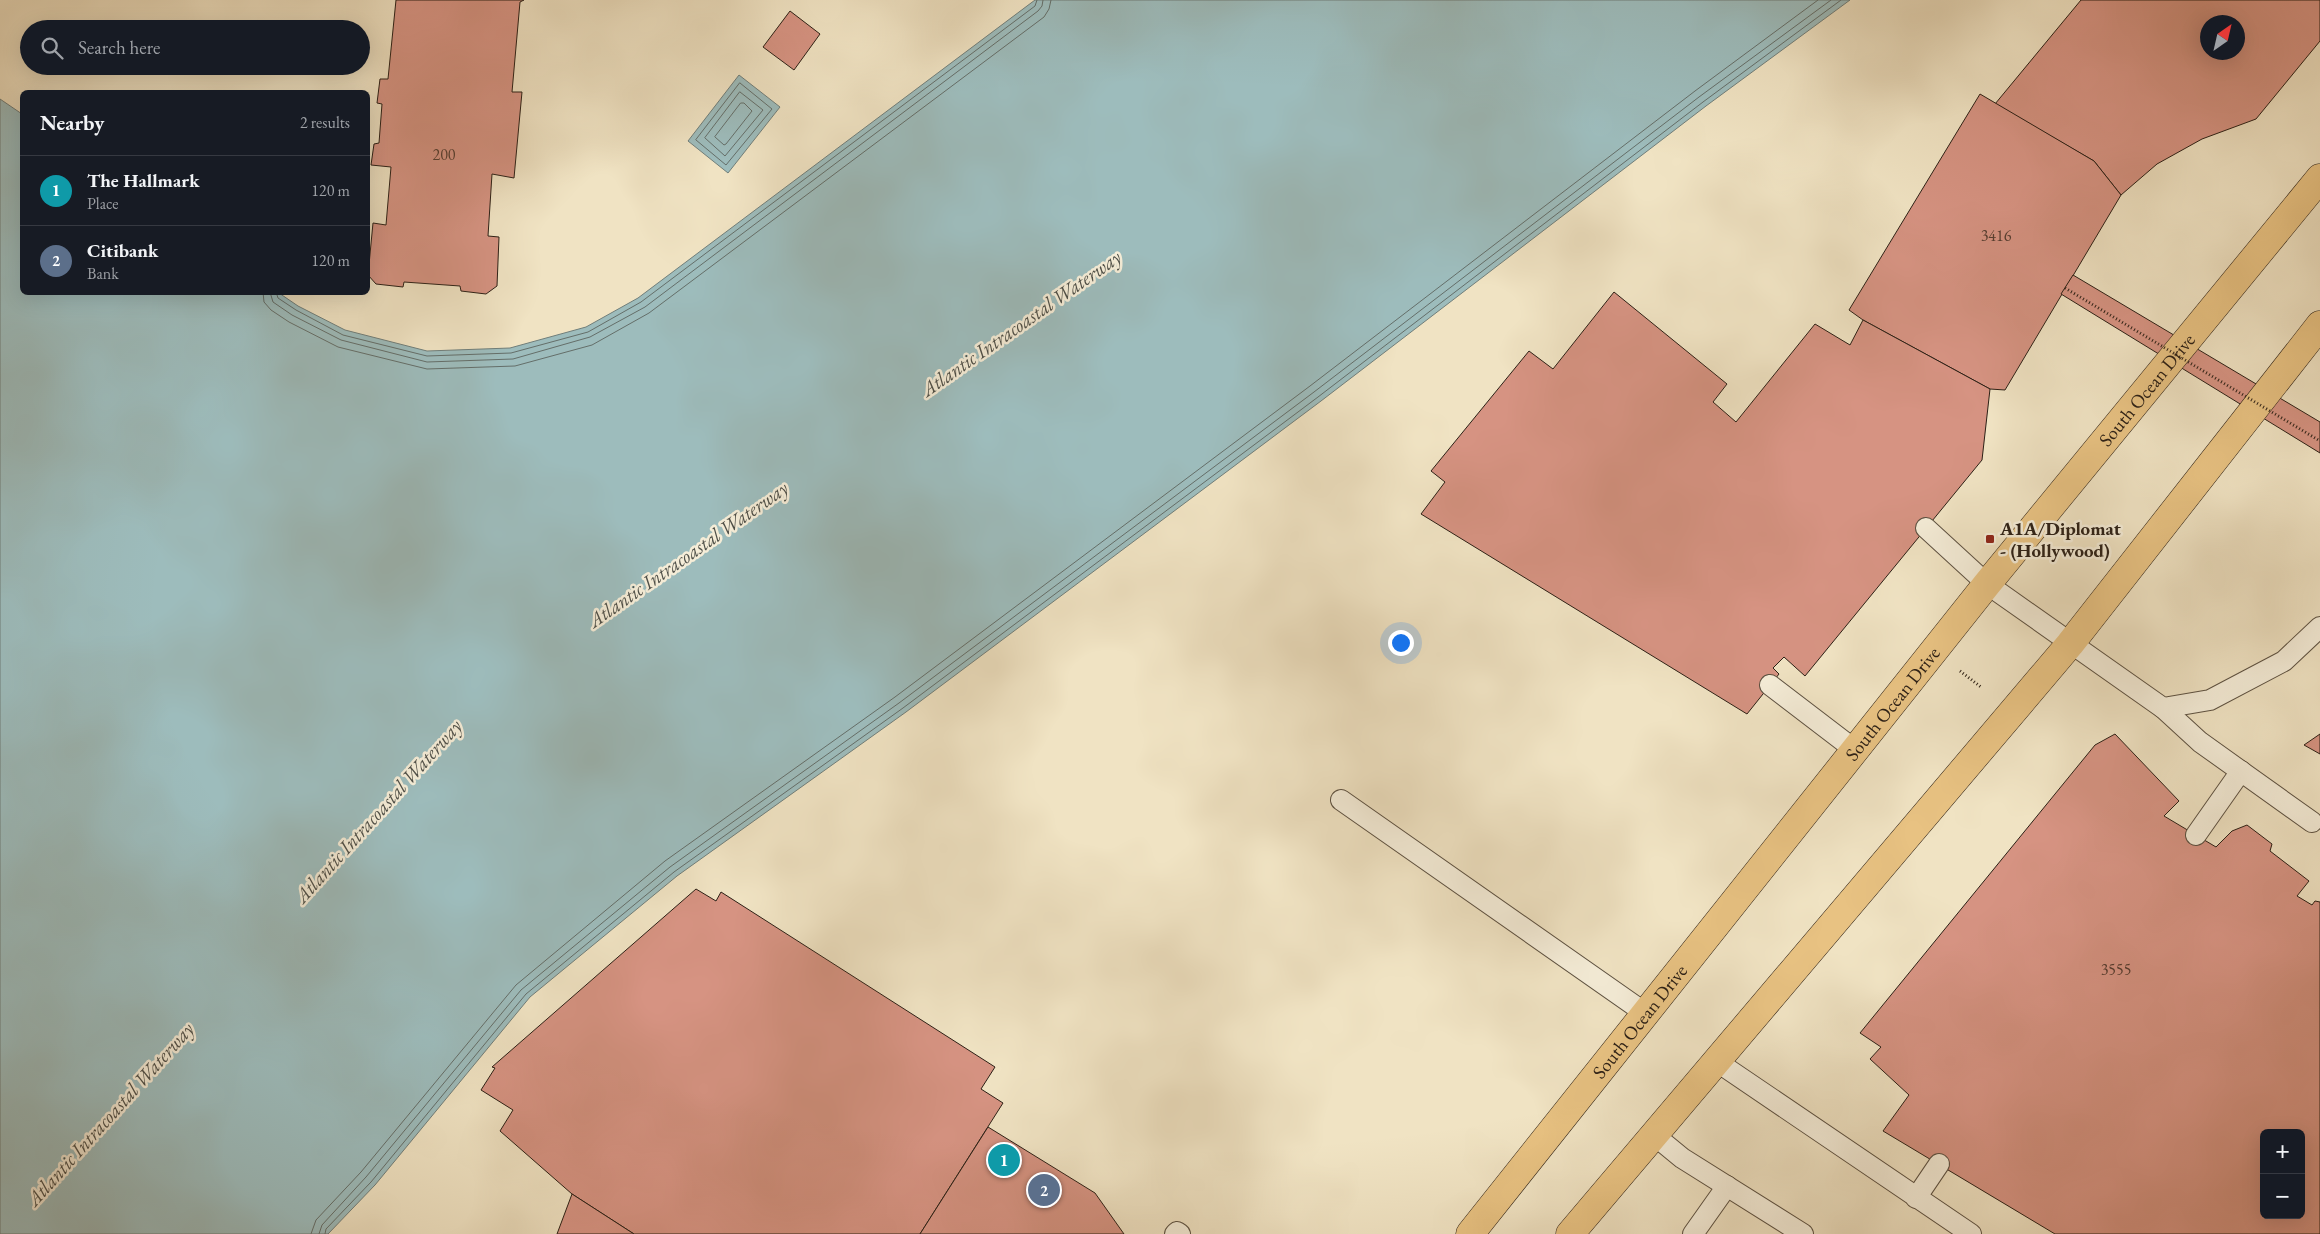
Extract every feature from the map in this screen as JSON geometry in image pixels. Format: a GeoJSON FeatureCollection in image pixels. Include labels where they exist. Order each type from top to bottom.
{"type":"FeatureCollection","features":[{"type":"Feature","properties":{"kind":"main road","name":"South Ocean Drive"},"geometry":{"type":"LineString","coordinates":[[1470,1234],[1986,584],[2320,178]]}},
{"type":"Feature","properties":{"kind":"main road"},"geometry":{"type":"LineString","coordinates":[[1570,1234],[2070,644],[2320,325]]}},
{"type":"Feature","properties":{"kind":"lane"},"geometry":{"type":"LineString","coordinates":[[1926,528],[1986,584],[2163,708],[2200,742],[2312,822]]}},
{"type":"Feature","properties":{"kind":"lane"},"geometry":{"type":"LineString","coordinates":[[2163,708],[2210,700],[2284,661],[2320,627]]}},
{"type":"Feature","properties":{"kind":"lane"},"geometry":{"type":"LineString","coordinates":[[1770,685],[1855,750]]}},
{"type":"Feature","properties":{"kind":"lane"},"geometry":{"type":"LineString","coordinates":[[2196,835],[2241,771]]}},
{"type":"Feature","properties":{"kind":"lane"},"geometry":{"type":"LineString","coordinates":[[1341,800],[1645,1013]]}},
{"type":"Feature","properties":{"kind":"lane"},"geometry":{"type":"LineString","coordinates":[[1716,1061],[1971,1234]]}},
{"type":"Feature","properties":{"kind":"lane"},"geometry":{"type":"LineString","coordinates":[[1654,1135],[1682,1158],[1803,1234]]}},
{"type":"Feature","properties":{"kind":"lane"},"geometry":{"type":"LineString","coordinates":[[1916,1198],[1939,1164]]}},
{"type":"Feature","properties":{"kind":"lane"},"geometry":{"type":"LineString","coordinates":[[1693,1234],[1727,1186]]}},
{"type":"Feature","properties":{"kind":"lane"},"geometry":{"type":"LineString","coordinates":[[1175,1234],[1177,1232],[1180,1234]]}},
{"type":"Feature","properties":{"kind":"path"},"geometry":{"type":"LineString","coordinates":[[2065,288],[2320,441]]}},
{"type":"Feature","properties":{"kind":"path"},"geometry":{"type":"LineString","coordinates":[[1958,669],[1981,687]]}},
{"type":"Feature","properties":{"kind":"water","name":"Atlantic Intracoastal Waterway"},"geometry":{"type":"Polygon","coordinates":[[[1035,0],[1850,0],[1706,106],[1321,401],[906,712],[677,876],[530,997],[375,1185],[328,1234],[0,1234],[0,99],[20,113],[20,295],[282,295],[298,306],[345,330],[427,351],[510,348],[586,327],[638,298],[1035,0]]]}},
{"type":"Feature","properties":{"kind":"water"},"geometry":{"type":"Polygon","coordinates":[[[739,75],[780,107],[728,173],[688,141],[739,75]]]}},
{"type":"Feature","properties":{"kind":"building"},"geometry":{"type":"Polygon","coordinates":[[[396,0],[524,0],[520,2],[512,92],[522,92],[514,178],[492,174],[488,236],[499,237],[497,286],[486,294],[461,291],[460,286],[404,282],[403,287],[376,284],[370,277],[373,223],[386,225],[391,167],[371,165],[374,144],[379,143],[382,104],[377,103],[380,79],[388,79],[396,0]]]}},
{"type":"Feature","properties":{"kind":"building"},"geometry":{"type":"Polygon","coordinates":[[[2081,0],[2320,0],[2320,41],[2256,119],[2202,139],[2157,164],[2121,195],[2094,161],[1995,104],[2081,0]]]}},
{"type":"Feature","properties":{"kind":"building"},"geometry":{"type":"Polygon","coordinates":[[[790,11],[820,34],[794,70],[763,47],[790,11]]]}},
{"type":"Feature","properties":{"kind":"building"},"geometry":{"type":"Polygon","coordinates":[[[1980,94],[2094,161],[2121,195],[2005,390],[1990,389],[1863,320],[1849,310],[1980,94]]]}},
{"type":"Feature","properties":{"kind":"building"},"geometry":{"type":"Polygon","coordinates":[[[2073,275],[2320,422],[2320,453],[2061,294],[2073,275]]]}},
{"type":"Feature","properties":{"kind":"building"},"geometry":{"type":"Polygon","coordinates":[[[1614,292],[1727,384],[1713,402],[1736,422],[1815,324],[1850,345],[1863,320],[1990,389],[1982,460],[1805,676],[1784,657],[1773,668],[1779,674],[1747,714],[1421,514],[1445,482],[1431,471],[1529,351],[1553,369],[1614,292]]]}},
{"type":"Feature","properties":{"kind":"building"},"geometry":{"type":"Polygon","coordinates":[[[2115,734],[2179,801],[2164,816],[2216,847],[2232,831],[2247,825],[2272,844],[2270,851],[2309,881],[2297,896],[2312,905],[2315,901],[2320,902],[2320,1234],[2055,1234],[1883,1131],[1909,1095],[1870,1059],[1881,1047],[1860,1033],[2095,745],[2115,734]]]}},
{"type":"Feature","properties":{"kind":"building"},"geometry":{"type":"Polygon","coordinates":[[[2320,734],[2320,754],[2304,745],[2320,734]]]}},
{"type":"Feature","properties":{"kind":"building"},"geometry":{"type":"Polygon","coordinates":[[[696,889],[716,901],[721,892],[995,1067],[981,1089],[1003,1103],[920,1234],[634,1234],[572,1194],[500,1131],[513,1110],[481,1090],[495,1068],[492,1067],[696,889]]]}},
{"type":"Feature","properties":{"kind":"building"},"geometry":{"type":"Polygon","coordinates":[[[988,1127],[1095,1193],[1124,1234],[920,1234],[988,1127]]]}},
{"type":"Feature","properties":{"kind":"building"},"geometry":{"type":"Polygon","coordinates":[[[572,1194],[634,1234],[557,1234],[572,1194]]]}},
{"type":"Feature","properties":{"kind":"place","name":"A1A/Diplomat - (Hollywood)"},"geometry":{"type":"Point","coordinates":[1990,539]}},
{"type":"Feature","properties":{"kind":"place","name":"The Hallmark"},"geometry":{"type":"Point","coordinates":[1004,1160]}},
{"type":"Feature","properties":{"kind":"place","name":"Citibank"},"geometry":{"type":"Point","coordinates":[1044,1190]}}]}
